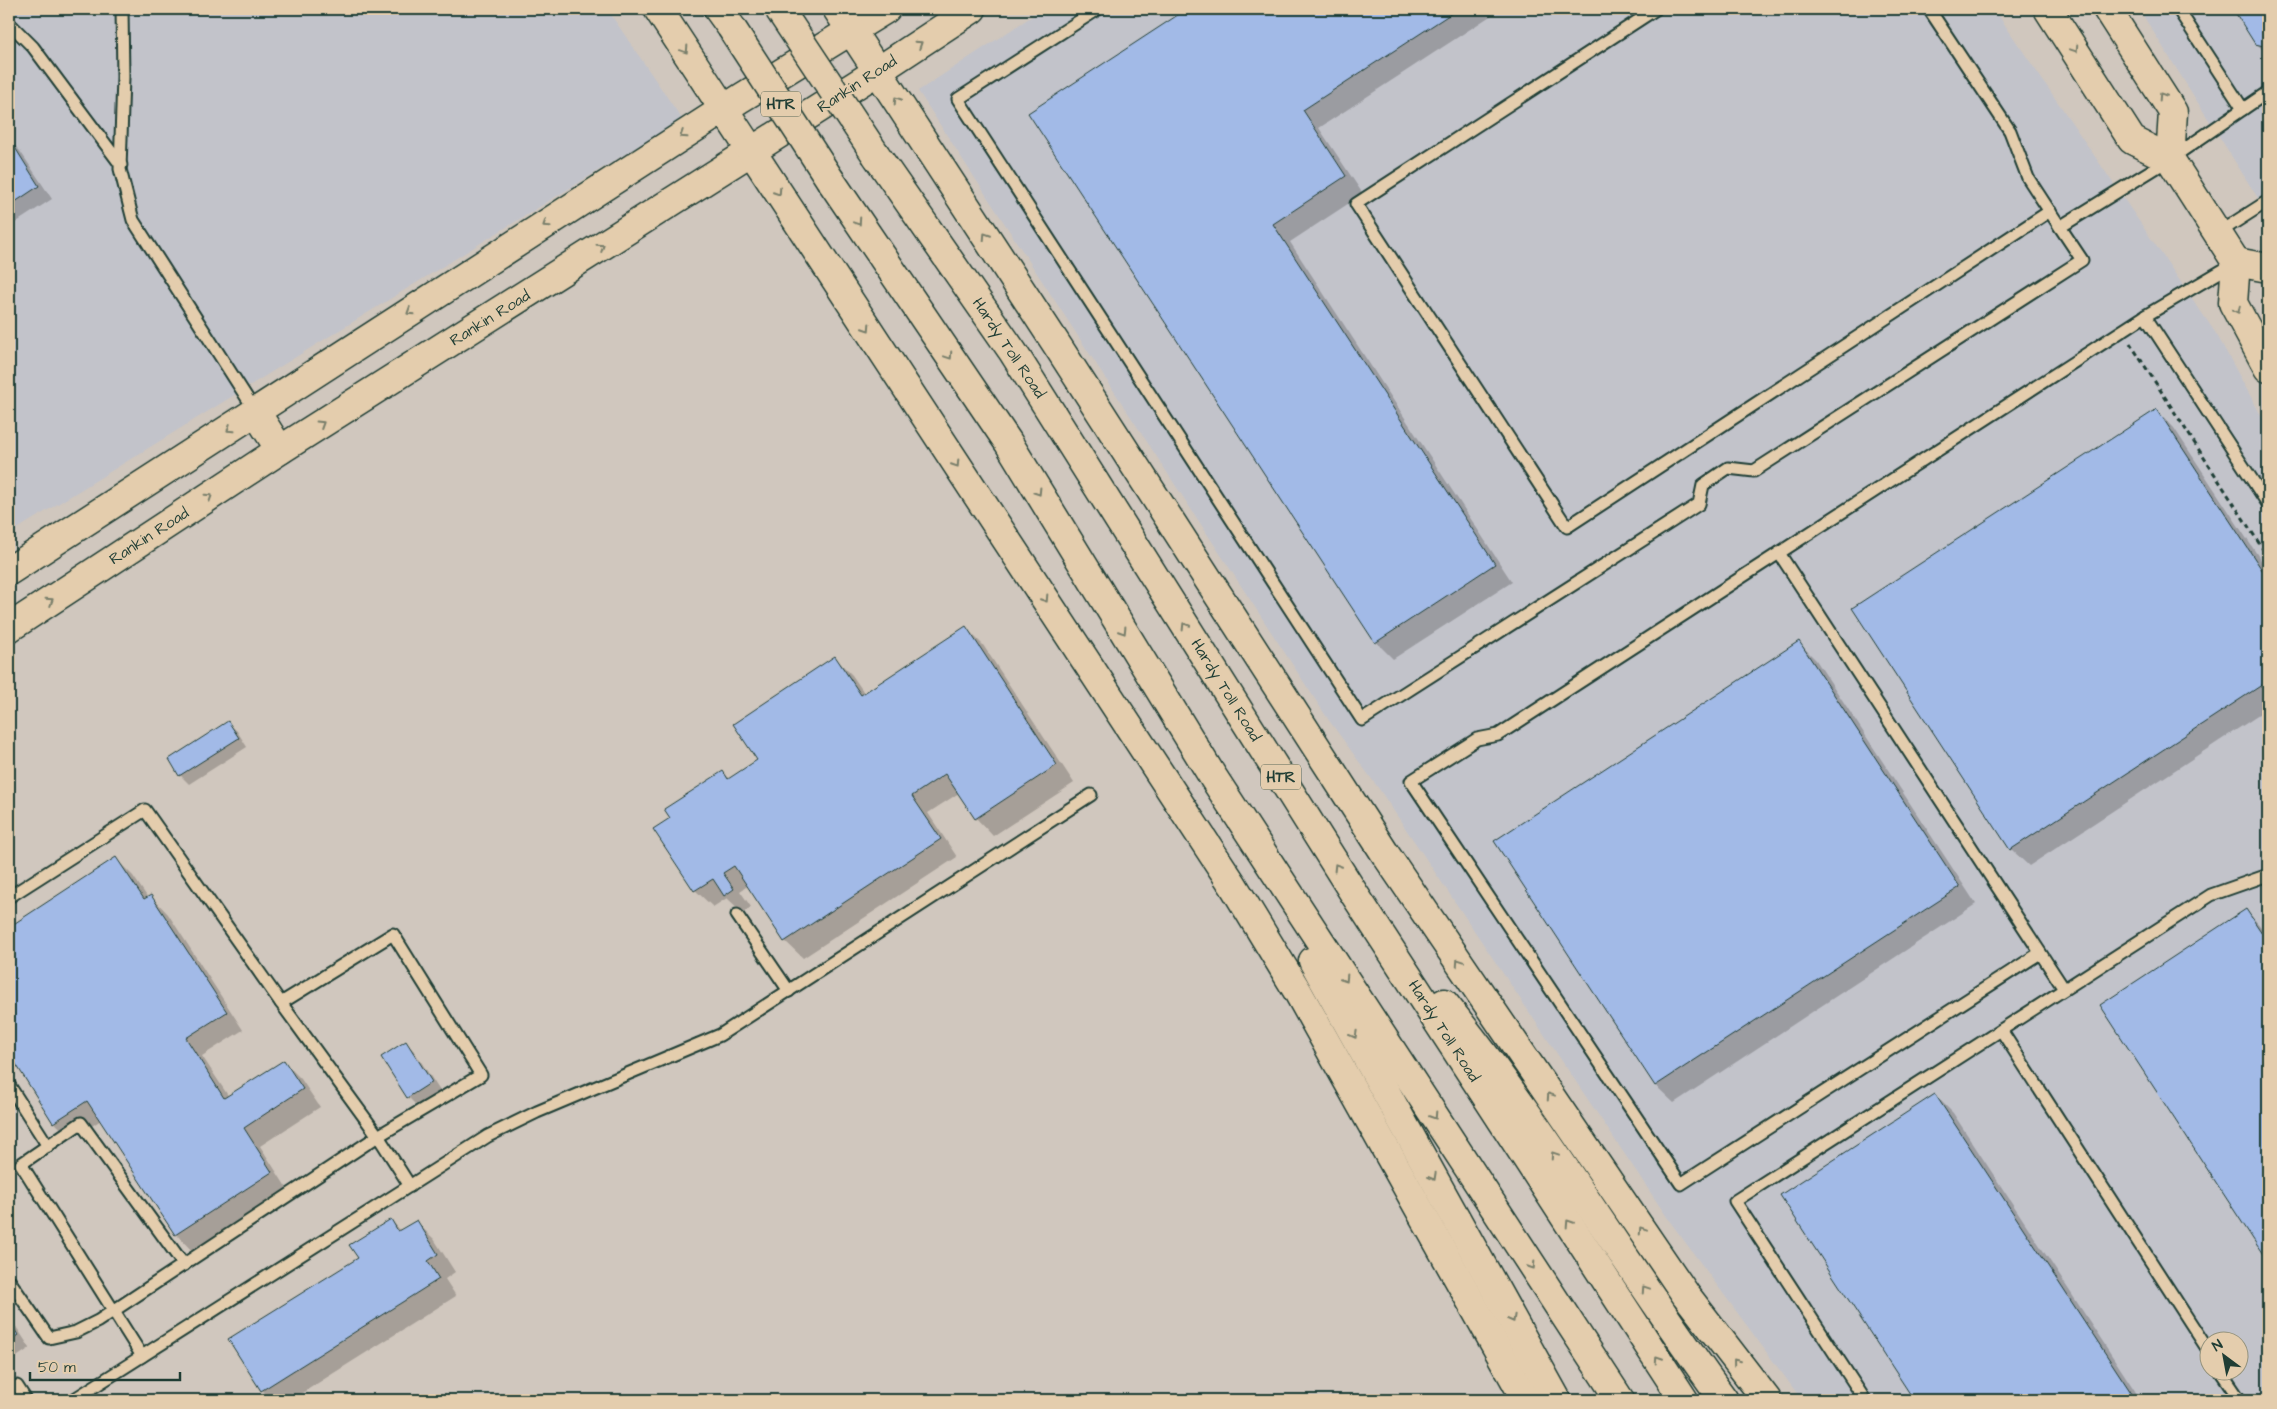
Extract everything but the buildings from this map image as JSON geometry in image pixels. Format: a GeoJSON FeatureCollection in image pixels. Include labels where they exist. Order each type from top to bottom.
{"type":"FeatureCollection","features":[{"type":"Feature","properties":{"kind":"main road"},"geometry":{"type":"LineString","coordinates":[[658,9],[1233,885],[1298,992],[1526,1400]]}},
{"type":"Feature","properties":{"kind":"main road","name":"Hardy Toll Road"},"geometry":{"type":"LineString","coordinates":[[779,9],[876,155],[1013,352],[1355,895],[1684,1400]]}},
{"type":"Feature","properties":{"kind":"main road"},"geometry":{"type":"LineString","coordinates":[[9,571],[724,109],[844,20],[886,9]]}},
{"type":"Feature","properties":{"kind":"main road","name":"Rankin Road"},"geometry":{"type":"LineString","coordinates":[[9,628],[280,450],[878,71],[972,9]]}},
{"type":"Feature","properties":{"kind":"main road"},"geometry":{"type":"LineString","coordinates":[[2048,9],[2132,140],[2170,159],[2236,262],[2233,303],[2268,368]]}},
{"type":"Feature","properties":{"kind":"main road"},"geometry":{"type":"LineString","coordinates":[[2107,9],[2173,112],[2170,159]]}},
{"type":"Feature","properties":{"kind":"main road","name":"HTR"},"geometry":{"type":"LineString","coordinates":[[724,18],[830,182],[1008,442],[1213,777],[1620,1400]]}},
{"type":"Feature","properties":{"kind":"main road"},"geometry":{"type":"LineString","coordinates":[[844,20],[1392,863],[1686,1296],[1767,1400]]}},
{"type":"Feature","properties":{"kind":"main road"},"geometry":{"type":"LineString","coordinates":[[2236,262],[2268,268]]}},
{"type":"Feature","properties":{"kind":"main road"},"geometry":{"type":"LineString","coordinates":[[256,412],[280,450]]}},
{"type":"Feature","properties":{"kind":"main road"},"geometry":{"type":"LineString","coordinates":[[1213,777],[1377,1078],[1557,1400]]}},
{"type":"Feature","properties":{"kind":"main road"},"geometry":{"type":"LineString","coordinates":[[1355,895],[1488,1058],[1648,1294],[1724,1400]]}},
{"type":"Feature","properties":{"kind":"lane"},"geometry":{"type":"LineString","coordinates":[[122,9],[124,77],[121,165],[133,220],[256,412]]}},
{"type":"Feature","properties":{"kind":"lane"},"geometry":{"type":"LineString","coordinates":[[1098,9],[958,99],[1362,720],[1699,504],[1703,485],[1728,468],[1754,471],[2082,260],[2028,178],[2010,131],[1929,9]]}},
{"type":"Feature","properties":{"kind":"lane"},"geometry":{"type":"LineString","coordinates":[[1656,9],[1356,204],[1567,527],[2050,211]]}},
{"type":"Feature","properties":{"kind":"lane"},"geometry":{"type":"LineString","coordinates":[[2178,9],[2242,109]]}},
{"type":"Feature","properties":{"kind":"lane"},"geometry":{"type":"LineString","coordinates":[[9,23],[34,46],[121,165]]}},
{"type":"Feature","properties":{"kind":"lane"},"geometry":{"type":"LineString","coordinates":[[2060,227],[2170,159],[2268,92]]}},
{"type":"Feature","properties":{"kind":"lane"},"geometry":{"type":"LineString","coordinates":[[2218,233],[2268,201]]}},
{"type":"Feature","properties":{"kind":"lane"},"geometry":{"type":"LineString","coordinates":[[2040,953],[1681,1184],[1411,781],[1477,739],[1498,735],[2145,316],[2236,262]]}},
{"type":"Feature","properties":{"kind":"lane"},"geometry":{"type":"LineString","coordinates":[[2145,316],[2268,504]]}},
{"type":"Feature","properties":{"kind":"lane"},"geometry":{"type":"LineString","coordinates":[[1779,553],[2064,989]]}},
{"type":"Feature","properties":{"kind":"lane"},"geometry":{"type":"LineString","coordinates":[[73,1400],[488,1136],[537,1112],[720,1036],[1091,795]]}},
{"type":"Feature","properties":{"kind":"lane"},"geometry":{"type":"LineString","coordinates":[[9,898],[145,810],[281,1003],[378,1136],[410,1186]]}},
{"type":"Feature","properties":{"kind":"lane"},"geometry":{"type":"LineString","coordinates":[[1864,1400],[1735,1201],[2211,895],[2268,875]]}},
{"type":"Feature","properties":{"kind":"lane"},"geometry":{"type":"LineString","coordinates":[[737,915],[789,991]]}},
{"type":"Feature","properties":{"kind":"lane"},"geometry":{"type":"LineString","coordinates":[[9,1280],[49,1338],[76,1332],[113,1312],[184,1266],[378,1136],[481,1075],[393,934],[281,1003]]}},
{"type":"Feature","properties":{"kind":"lane"},"geometry":{"type":"LineString","coordinates":[[2000,1030],[2200,1338]]}},
{"type":"Feature","properties":{"kind":"lane"},"geometry":{"type":"LineString","coordinates":[[9,1085],[13,1102],[48,1146]]}},
{"type":"Feature","properties":{"kind":"lane"},"geometry":{"type":"LineString","coordinates":[[142,1356],[21,1164],[81,1123],[184,1266]]}},
{"type":"Feature","properties":{"kind":"lane"},"geometry":{"type":"LineString","coordinates":[[2228,1382],[2240,1400]]}},
{"type":"Feature","properties":{"kind":"lane"},"geometry":{"type":"LineString","coordinates":[[17,1386],[26,1400]]}},
{"type":"Feature","properties":{"kind":"path"},"geometry":{"type":"LineString","coordinates":[[2122,331],[2268,557]]}},
{"type":"Feature","properties":{"kind":"shaded area"},"geometry":{"type":"Polygon","coordinates":[[[9,9],[607,9],[682,119],[9,534],[9,9]]]}},
{"type":"Feature","properties":{"kind":"shaded area"},"geometry":{"type":"Polygon","coordinates":[[[1043,9],[1994,9],[2217,335],[2268,428],[2268,1400],[1802,1400],[1671,1223],[1379,789],[1328,719],[918,91],[1043,9]]]}},
{"type":"Feature","properties":{"kind":"shaded area"},"geometry":{"type":"Polygon","coordinates":[[[2139,9],[2268,9],[2268,214],[2139,9]]]}}]}
